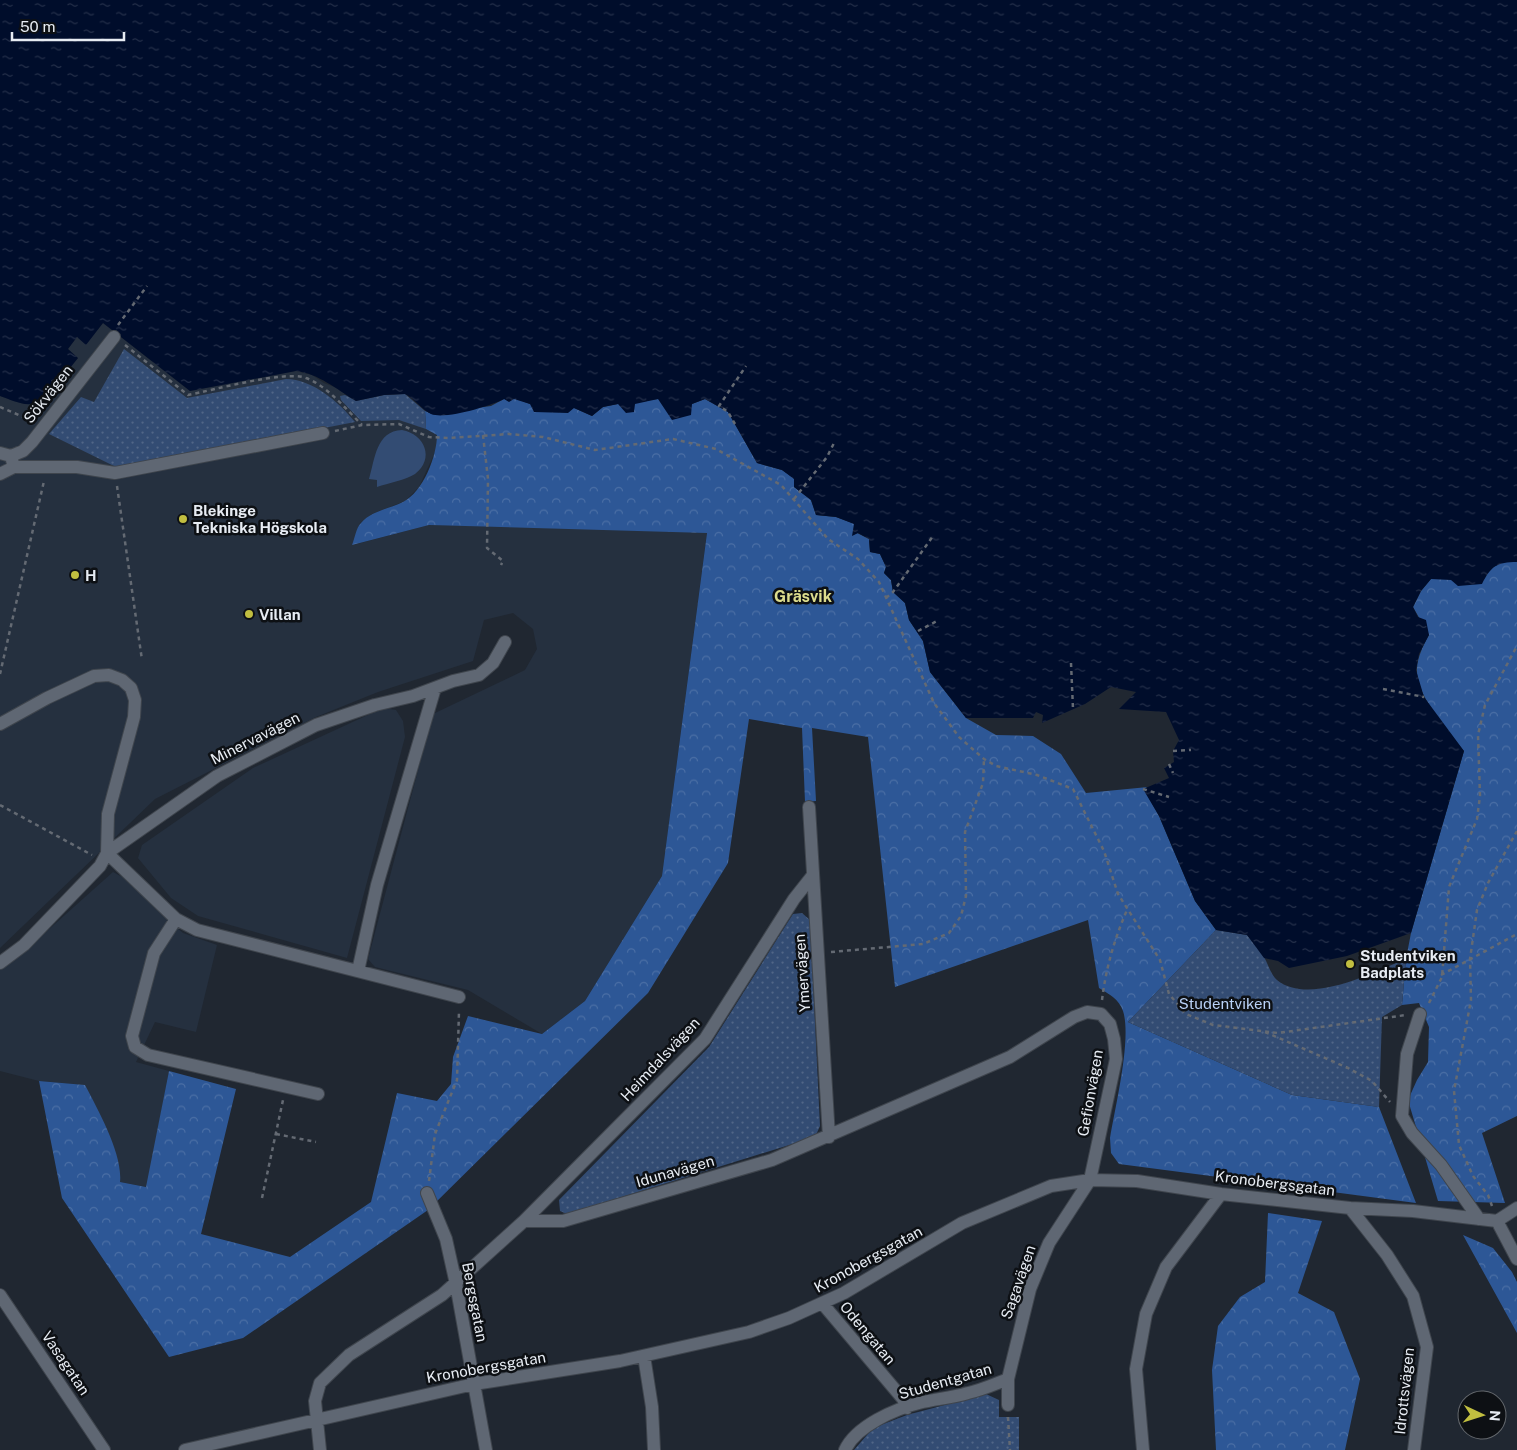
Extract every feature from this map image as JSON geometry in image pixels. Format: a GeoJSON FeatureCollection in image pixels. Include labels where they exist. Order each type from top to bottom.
{"type":"FeatureCollection","features":[{"type":"Feature","properties":{"kind":"street","name":"Sökvägen"},"geometry":{"type":"LineString","coordinates":[[0,474],[8,459],[23,451],[114,334]]}},
{"type":"Feature","properties":{"kind":"street"},"geometry":{"type":"LineString","coordinates":[[8,459],[47,467],[77,467],[115,474],[322,433]]}},
{"type":"Feature","properties":{"kind":"street","name":"Minervavägen"},"geometry":{"type":"LineString","coordinates":[[0,963],[24,944],[100,866],[107,853],[216,776],[316,725],[479,675],[493,663],[505,642]]}},
{"type":"Feature","properties":{"kind":"street"},"geometry":{"type":"LineString","coordinates":[[0,724],[47,698],[94,676],[109,676],[122,680],[131,688],[135,700],[134,717],[108,814],[107,853],[176,919],[197,930],[459,997]]}},
{"type":"Feature","properties":{"kind":"street"},"geometry":{"type":"LineString","coordinates":[[358,971],[377,885],[435,688]]}},
{"type":"Feature","properties":{"kind":"street","name":"Ymervägen"},"geometry":{"type":"LineString","coordinates":[[809,807],[829,1138]]}},
{"type":"Feature","properties":{"kind":"street","name":"Heimdalsvägen"},"geometry":{"type":"LineString","coordinates":[[524,1221],[705,1039],[794,899],[813,875]]}},
{"type":"Feature","properties":{"kind":"street"},"geometry":{"type":"LineString","coordinates":[[176,919],[154,954],[132,1036],[136,1047],[148,1055],[318,1094]]}},
{"type":"Feature","properties":{"kind":"street","name":"Idunavägen"},"geometry":{"type":"LineString","coordinates":[[524,1221],[562,1221],[772,1160],[829,1138],[1010,1057],[1074,1017],[1087,1012],[1100,1014]]}},
{"type":"Feature","properties":{"kind":"street","name":"Gefionvägen"},"geometry":{"type":"LineString","coordinates":[[1090,1180],[1116,1059],[1110,1024],[1100,1014]]}},
{"type":"Feature","properties":{"kind":"street"},"geometry":{"type":"LineString","coordinates":[[1420,1014],[1407,1054],[1402,1116],[1412,1133],[1441,1165],[1479,1218]]}},
{"type":"Feature","properties":{"kind":"street","name":"Kronobergsgatan"},"geometry":{"type":"LineString","coordinates":[[185,1450],[474,1384],[644,1356],[749,1332],[789,1318],[844,1293],[962,1223],[1051,1186],[1090,1180],[1137,1181],[1221,1194],[1350,1208],[1413,1211],[1496,1221]]}},
{"type":"Feature","properties":{"kind":"street","name":"Sagavägen"},"geometry":{"type":"LineString","coordinates":[[1008,1405],[1008,1379],[1030,1289],[1049,1243],[1090,1180]]}},
{"type":"Feature","properties":{"kind":"street","name":"Bergsgatan"},"geometry":{"type":"LineString","coordinates":[[428,1193],[446,1239],[486,1450]]}},
{"type":"Feature","properties":{"kind":"street"},"geometry":{"type":"LineString","coordinates":[[1142,1450],[1136,1369],[1146,1314],[1166,1267],[1221,1194]]}},
{"type":"Feature","properties":{"kind":"street","name":"Idrottsvägen"},"geometry":{"type":"LineString","coordinates":[[1350,1208],[1387,1255],[1413,1296],[1427,1347],[1414,1450]]}},
{"type":"Feature","properties":{"kind":"street"},"geometry":{"type":"LineString","coordinates":[[1517,1208],[1496,1221],[1517,1259]]}},
{"type":"Feature","properties":{"kind":"street"},"geometry":{"type":"LineString","coordinates":[[320,1450],[315,1401],[320,1383],[349,1355],[456,1284],[524,1221]]}},
{"type":"Feature","properties":{"kind":"street","name":"Vasagatan"},"geometry":{"type":"LineString","coordinates":[[0,1295],[104,1450]]}},
{"type":"Feature","properties":{"kind":"street","name":"Odengatan"},"geometry":{"type":"LineString","coordinates":[[822,1303],[903,1399],[907,1408]]}},
{"type":"Feature","properties":{"kind":"street"},"geometry":{"type":"LineString","coordinates":[[644,1356],[652,1407],[654,1450]]}},
{"type":"Feature","properties":{"kind":"street","name":"Studentgatan"},"geometry":{"type":"LineString","coordinates":[[846,1450],[848,1444],[864,1429],[907,1408],[968,1394],[1008,1379]]}},
{"type":"Feature","properties":{"kind":"path"},"geometry":{"type":"LineString","coordinates":[[147,286],[114,334],[188,395],[297,376],[313,381],[339,402],[362,425]]}},
{"type":"Feature","properties":{"kind":"path"},"geometry":{"type":"LineString","coordinates":[[735,424],[728,412],[719,406],[746,366]]}},
{"type":"Feature","properties":{"kind":"path"},"geometry":{"type":"LineString","coordinates":[[0,407],[44,425]]}},
{"type":"Feature","properties":{"kind":"path"},"geometry":{"type":"LineString","coordinates":[[322,433],[362,425],[399,424],[429,436],[449,438],[509,434],[543,437],[595,450],[673,439],[716,449],[781,485],[828,539],[863,565],[879,582],[934,703],[959,737],[984,759],[996,766],[1037,775],[1073,789],[1104,851],[1118,894],[1160,960],[1169,994],[1186,1014],[1213,1026],[1278,1033],[1382,1017],[1420,1014],[1433,998],[1442,977],[1449,887],[1477,819],[1480,796],[1478,736],[1485,705],[1517,646]]}},
{"type":"Feature","properties":{"kind":"path"},"geometry":{"type":"LineString","coordinates":[[483,435],[488,479],[487,548],[503,562],[501,565]]}},
{"type":"Feature","properties":{"kind":"path"},"geometry":{"type":"LineString","coordinates":[[794,499],[826,458],[834,442]]}},
{"type":"Feature","properties":{"kind":"path"},"geometry":{"type":"LineString","coordinates":[[0,674],[47,467]]}},
{"type":"Feature","properties":{"kind":"path"},"geometry":{"type":"LineString","coordinates":[[115,474],[142,660]]}},
{"type":"Feature","properties":{"kind":"path"},"geometry":{"type":"LineString","coordinates":[[886,598],[893,592],[933,536]]}},
{"type":"Feature","properties":{"kind":"path"},"geometry":{"type":"LineString","coordinates":[[918,631],[937,621]]}},
{"type":"Feature","properties":{"kind":"path"},"geometry":{"type":"LineString","coordinates":[[1070,663],[1073,709]]}},
{"type":"Feature","properties":{"kind":"path"},"geometry":{"type":"LineString","coordinates":[[1383,689],[1424,697]]}},
{"type":"Feature","properties":{"kind":"path"},"geometry":{"type":"LineString","coordinates":[[1174,751],[1191,750]]}},
{"type":"Feature","properties":{"kind":"path"},"geometry":{"type":"LineString","coordinates":[[817,953],[923,944],[949,933],[961,916],[966,896],[965,832],[982,782],[984,759]]}},
{"type":"Feature","properties":{"kind":"path"},"geometry":{"type":"LineString","coordinates":[[1168,764],[1173,773]]}},
{"type":"Feature","properties":{"kind":"path"},"geometry":{"type":"LineString","coordinates":[[1144,789],[1169,797]]}},
{"type":"Feature","properties":{"kind":"path"},"geometry":{"type":"LineString","coordinates":[[0,804],[92,855],[100,866]]}},
{"type":"Feature","properties":{"kind":"path"},"geometry":{"type":"LineString","coordinates":[[1496,1221],[1488,1195],[1473,1176],[1459,1145],[1454,1091],[1471,1000],[1472,971],[1470,959],[1477,910],[1488,883],[1517,831]]}},
{"type":"Feature","properties":{"kind":"path"},"geometry":{"type":"LineString","coordinates":[[1100,1014],[1105,971],[1117,932],[1128,909]]}},
{"type":"Feature","properties":{"kind":"path"},"geometry":{"type":"LineString","coordinates":[[1441,975],[1517,934]]}},
{"type":"Feature","properties":{"kind":"path"},"geometry":{"type":"LineString","coordinates":[[428,1193],[435,1134],[457,1080],[459,997]]}},
{"type":"Feature","properties":{"kind":"path"},"geometry":{"type":"LineString","coordinates":[[1263,1031],[1348,1068],[1372,1081],[1402,1116]]}},
{"type":"Feature","properties":{"kind":"path"},"geometry":{"type":"LineString","coordinates":[[262,1198],[286,1086]]}},
{"type":"Feature","properties":{"kind":"path"},"geometry":{"type":"LineString","coordinates":[[276,1134],[316,1142]]}},
{"type":"Feature","properties":{"kind":"path"},"geometry":{"type":"LineString","coordinates":[[1008,1405],[1010,1450]]}},
{"type":"Feature","properties":{"kind":"shaded area"},"geometry":{"type":"Polygon","coordinates":[[[103,323],[190,391],[296,371],[312,375],[324,383],[342,390],[345,395],[425,411],[426,429],[437,435],[437,448],[419,487],[405,501],[372,514],[360,523],[353,545],[429,525],[707,532],[662,876],[585,1001],[542,1034],[468,990],[375,967],[368,959],[433,714],[525,670],[537,649],[533,629],[513,613],[484,620],[473,661],[378,692],[316,717],[155,799],[0,948],[0,396],[24,404],[38,402],[41,404],[78,358],[68,349],[77,337],[86,344],[103,323]]]}},
{"type":"Feature","properties":{"kind":"shaded area"},"geometry":{"type":"Polygon","coordinates":[[[383,708],[396,710],[403,721],[405,737],[347,958],[198,916],[171,898],[138,858],[142,845],[253,768],[383,708]]]}},
{"type":"Feature","properties":{"kind":"shaded area"},"geometry":{"type":"Polygon","coordinates":[[[113,872],[130,881],[162,915],[183,933],[217,945],[196,1032],[155,1022],[136,1062],[169,1071],[147,1187],[120,1182],[85,1085],[39,1081],[0,1071],[0,966],[37,940],[113,872]]]}},
{"type":"Feature","properties":{"kind":"green space"},"geometry":{"type":"Polygon","coordinates":[[[124,349],[187,398],[286,379],[296,380],[315,387],[324,393],[355,422],[118,468],[49,434],[81,397],[94,402],[124,349]]]}},
{"type":"Feature","properties":{"kind":"green space"},"geometry":{"type":"Polygon","coordinates":[[[405,394],[425,411],[426,429],[399,420],[361,421],[341,400],[340,396],[345,395],[356,401],[384,395],[405,394]]]}},
{"type":"Feature","properties":{"kind":"green space"},"geometry":{"type":"Polygon","coordinates":[[[514,398],[530,404],[574,408],[592,416],[603,407],[618,404],[658,399],[692,404],[705,399],[728,412],[757,463],[782,470],[795,479],[794,487],[811,500],[816,515],[836,517],[855,524],[853,535],[857,533],[869,539],[870,552],[880,554],[886,567],[884,573],[891,580],[893,592],[905,603],[909,620],[923,641],[930,672],[966,718],[996,735],[1033,736],[1061,754],[1086,793],[1148,787],[1144,789],[1159,816],[1195,901],[1216,930],[1128,1022],[1292,1095],[1379,1107],[1416,1203],[1119,1164],[1111,1153],[1110,1138],[1124,1055],[1125,1023],[1123,1011],[1119,1003],[1099,988],[1088,920],[895,987],[868,737],[812,728],[816,801],[805,802],[802,728],[749,719],[728,863],[648,993],[428,1210],[243,1338],[169,1357],[62,1198],[39,1081],[85,1085],[103,1119],[114,1146],[120,1171],[120,1182],[146,1187],[169,1071],[236,1089],[201,1234],[290,1257],[371,1202],[397,1093],[437,1101],[451,1084],[453,1057],[468,1016],[542,1034],[585,1001],[662,876],[707,533],[429,525],[352,545],[358,528],[365,519],[410,497],[428,473],[432,463],[437,435],[426,429],[425,411],[432,414],[491,406],[504,399],[514,398]]]}},
{"type":"Feature","properties":{"kind":"green space"},"geometry":{"type":"Polygon","coordinates":[[[402,430],[417,436],[425,448],[425,461],[415,474],[377,487],[377,480],[369,479],[378,447],[387,435],[402,430]]]}},
{"type":"Feature","properties":{"kind":"green space"},"geometry":{"type":"Polygon","coordinates":[[[1503,562],[1517,562],[1517,1116],[1482,1133],[1505,1203],[1438,1201],[1408,1100],[1428,1062],[1429,1027],[1419,1003],[1402,1005],[1406,959],[1411,933],[1464,751],[1434,712],[1421,689],[1417,668],[1421,651],[1429,635],[1413,607],[1421,591],[1431,579],[1468,575],[1486,570],[1503,562]]]}},
{"type":"Feature","properties":{"kind":"green space"},"geometry":{"type":"Polygon","coordinates":[[[802,913],[810,920],[820,1126],[815,1137],[567,1214],[560,1211],[559,1200],[709,1047],[793,914],[802,913]]]}},
{"type":"Feature","properties":{"kind":"green space","name":"Studentviken"},"geometry":{"type":"Polygon","coordinates":[[[1216,930],[1247,935],[1262,954],[1277,980],[1290,987],[1306,990],[1342,984],[1406,959],[1402,1005],[1382,1017],[1379,1107],[1292,1095],[1128,1022],[1216,930]]]}},
{"type":"Feature","properties":{"kind":"green space"},"geometry":{"type":"Polygon","coordinates":[[[1268,1213],[1322,1221],[1298,1293],[1334,1312],[1360,1379],[1345,1450],[1216,1450],[1212,1370],[1218,1326],[1240,1297],[1265,1282],[1268,1213]]]}},
{"type":"Feature","properties":{"kind":"green space"},"geometry":{"type":"Polygon","coordinates":[[[1463,1235],[1493,1248],[1512,1272],[1517,1282],[1517,1333],[1463,1235]]]}},
{"type":"Feature","properties":{"kind":"green space"},"geometry":{"type":"Polygon","coordinates":[[[986,1394],[999,1400],[999,1417],[1019,1417],[1019,1450],[854,1450],[873,1428],[907,1415],[986,1394]]]}},
{"type":"Feature","properties":{"kind":"water"},"geometry":{"type":"Polygon","coordinates":[[[0,0],[1517,0],[1517,562],[1495,566],[1488,573],[1482,584],[1458,586],[1451,580],[1431,579],[1421,591],[1413,607],[1418,617],[1426,620],[1429,635],[1419,654],[1416,670],[1424,697],[1464,751],[1411,933],[1347,956],[1289,968],[1278,961],[1264,958],[1247,935],[1216,930],[1195,901],[1159,816],[1143,789],[1169,778],[1164,768],[1174,762],[1173,751],[1179,740],[1166,712],[1119,709],[1136,692],[1111,687],[1085,704],[1042,723],[1043,715],[1036,712],[1033,718],[966,718],[930,672],[923,641],[909,620],[905,603],[893,592],[891,580],[884,573],[886,567],[880,554],[870,552],[869,539],[858,533],[852,536],[854,524],[836,517],[816,515],[811,500],[794,487],[794,479],[782,470],[757,463],[728,412],[705,399],[692,404],[691,415],[672,420],[658,399],[635,404],[634,412],[626,413],[618,404],[603,407],[592,416],[574,408],[568,413],[534,412],[530,404],[514,399],[509,402],[504,399],[457,414],[438,415],[427,412],[405,394],[384,395],[356,401],[312,375],[296,371],[190,391],[103,323],[86,345],[77,337],[68,349],[78,358],[41,404],[38,402],[24,404],[0,396],[0,0]]]}},
{"type":"Feature","properties":{"kind":"place","name":"Blekinge Tekniska Högskola"},"geometry":{"type":"Point","coordinates":[183,519]}},
{"type":"Feature","properties":{"kind":"place","name":"H"},"geometry":{"type":"Point","coordinates":[75,575]}},
{"type":"Feature","properties":{"kind":"place","name":"Villan"},"geometry":{"type":"Point","coordinates":[249,614]}},
{"type":"Feature","properties":{"kind":"place","name":"Studentviken Badplats"},"geometry":{"type":"Point","coordinates":[1350,964]}},
{"type":"Feature","properties":{"kind":"district","name":"Gräsvik"},"geometry":{"type":"Point","coordinates":[803,596]}}]}
